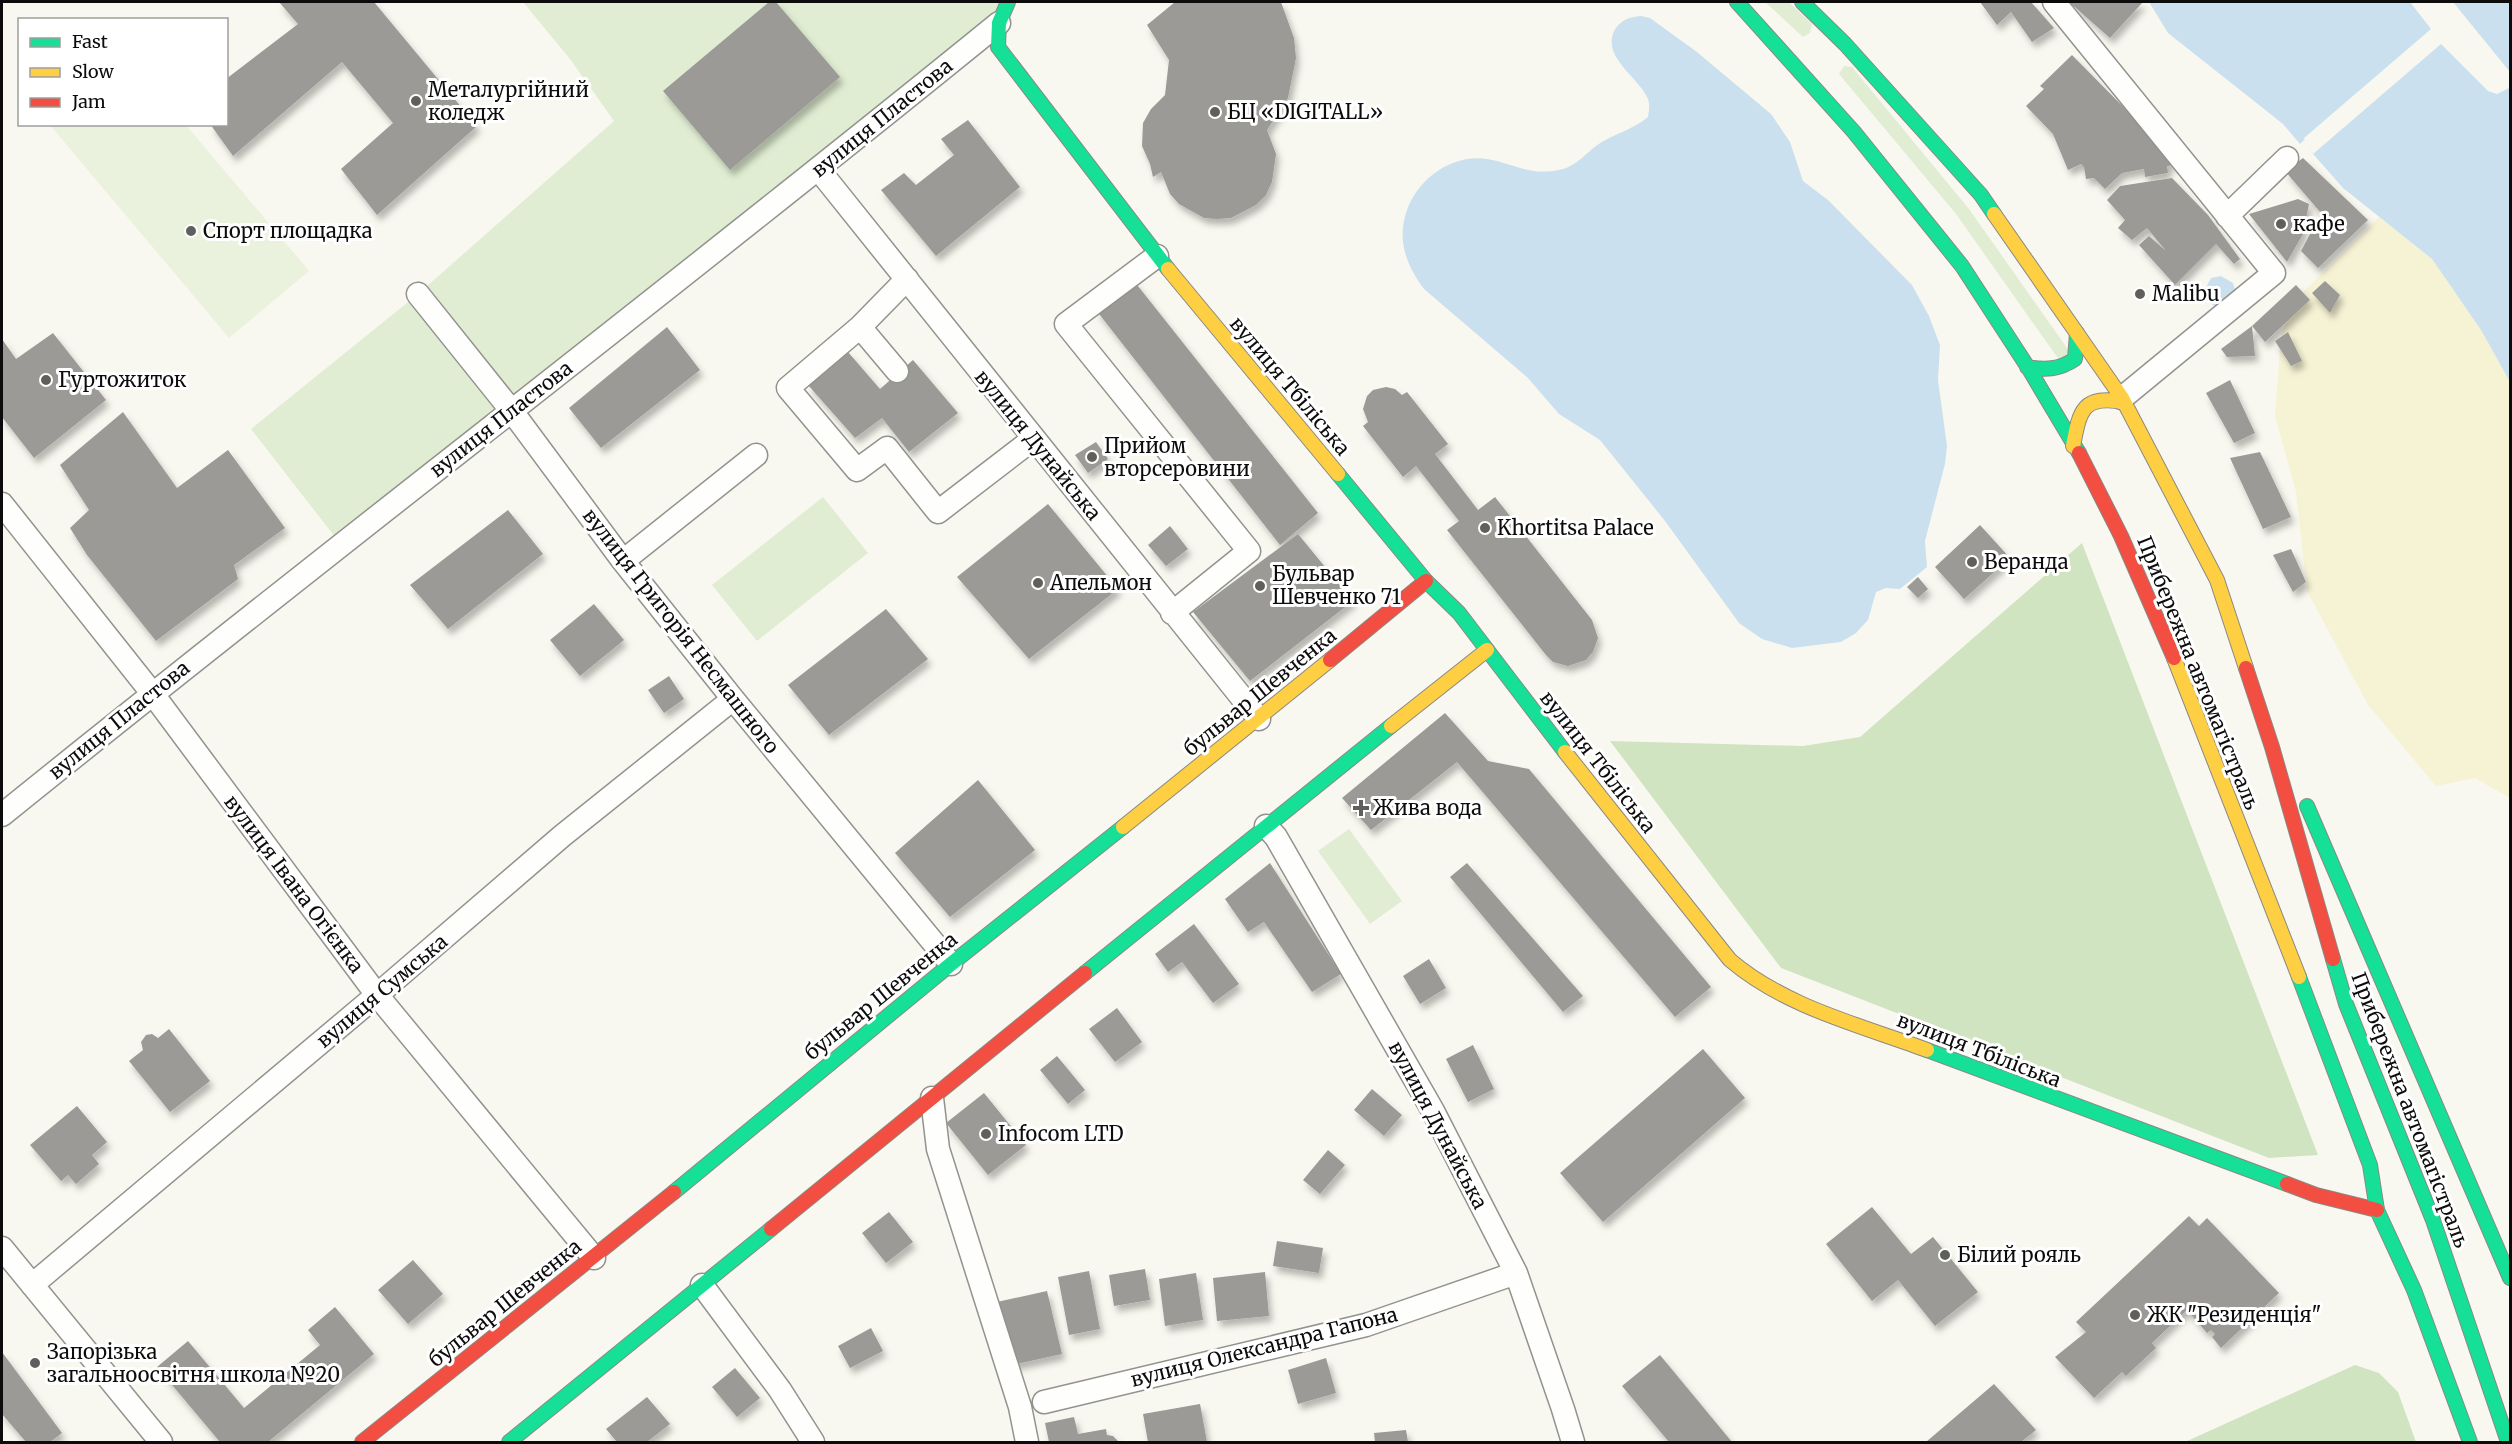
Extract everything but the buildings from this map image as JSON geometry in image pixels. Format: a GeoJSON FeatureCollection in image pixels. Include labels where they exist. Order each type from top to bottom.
{"type":"FeatureCollection","features":[{"type":"Feature","properties":{"kind":"street","name":"вулиця Пластова"},"geometry":{"type":"LineString","coordinates":[[998,47],[999,23],[1008,2]]}},
{"type":"Feature","properties":{"kind":"street","name":"Прибережна автомагістраль"},"geometry":{"type":"LineString","coordinates":[[1737,2],[1831,106],[1962,266],[2027,367],[2121,536],[2171,649],[2344,1091],[2370,1165],[2377,1210],[2414,1290],[2470,1443]]}},
{"type":"Feature","properties":{"kind":"street","name":"Прибережна автомагістраль"},"geometry":{"type":"LineString","coordinates":[[1802,2],[1865,67],[1981,195],[2123,400],[2217,580],[2247,666],[2346,1004],[2508,1443]]}},
{"type":"Feature","properties":{"kind":"street"},"geometry":{"type":"LineString","coordinates":[[2054,2],[2274,273],[2123,400],[2095,399],[2085,405],[2078,419],[2073,446]]}},
{"type":"Feature","properties":{"kind":"street"},"geometry":{"type":"LineString","coordinates":[[1815,36],[1818,18]]}},
{"type":"Feature","properties":{"kind":"street","name":"вулиця Пластова"},"geometry":{"type":"LineString","coordinates":[[2,815],[152,693],[819,170],[999,23]]}},
{"type":"Feature","properties":{"kind":"street"},"geometry":{"type":"LineString","coordinates":[[1774,42],[1800,47]]}},
{"type":"Feature","properties":{"kind":"street","name":"вулиця Тбіліська"},"geometry":{"type":"LineString","coordinates":[[998,47],[1157,256],[1426,581],[1459,613],[1592,788],[1730,960],[1763,985],[1788,998],[2316,1195],[2399,1214]]}},
{"type":"Feature","properties":{"kind":"street"},"geometry":{"type":"LineString","coordinates":[[1845,62],[1865,67]]}},
{"type":"Feature","properties":{"kind":"street"},"geometry":{"type":"LineString","coordinates":[[1830,85],[1831,106]]}},
{"type":"Feature","properties":{"kind":"street"},"geometry":{"type":"LineString","coordinates":[[2227,216],[2287,158]]}},
{"type":"Feature","properties":{"kind":"street","name":"вулиця Дунайська"},"geometry":{"type":"LineString","coordinates":[[819,170],[1259,719]]}},
{"type":"Feature","properties":{"kind":"street"},"geometry":{"type":"LineString","coordinates":[[1157,256],[1066,324],[1250,551],[1172,613]]}},
{"type":"Feature","properties":{"kind":"street"},"geometry":{"type":"LineString","coordinates":[[907,279],[860,327],[788,388],[857,470],[887,448],[938,512],[1033,439]]}},
{"type":"Feature","properties":{"kind":"street","name":"вулиця Григорія Несмашного"},"geometry":{"type":"LineString","coordinates":[[418,294],[511,410],[623,561],[951,964]]}},
{"type":"Feature","properties":{"kind":"street"},"geometry":{"type":"LineString","coordinates":[[860,327],[897,371]]}},
{"type":"Feature","properties":{"kind":"street"},"geometry":{"type":"LineString","coordinates":[[2027,367],[2053,371],[2065,367],[2075,359],[2077,333]]}},
{"type":"Feature","properties":{"kind":"street"},"geometry":{"type":"LineString","coordinates":[[623,561],[756,455]]}},
{"type":"Feature","properties":{"kind":"street","name":"вулиця Івана Огієнка"},"geometry":{"type":"LineString","coordinates":[[2,504],[152,693],[377,995],[594,1258]]}},
{"type":"Feature","properties":{"kind":"street","name":"бульвар Шевченка"},"geometry":{"type":"LineString","coordinates":[[362,1443],[594,1258],[951,964],[1259,719],[1426,581]]}},
{"type":"Feature","properties":{"kind":"street"},"geometry":{"type":"LineString","coordinates":[[509,1443],[1266,826],[1487,650]]}},
{"type":"Feature","properties":{"kind":"street"},"geometry":{"type":"LineString","coordinates":[[2247,666],[2511,1278]]}},
{"type":"Feature","properties":{"kind":"street","name":"вулиця Сумська"},"geometry":{"type":"LineString","coordinates":[[32,1285],[562,836],[733,699]]}},
{"type":"Feature","properties":{"kind":"street","name":"вулиця Дунайська"},"geometry":{"type":"LineString","coordinates":[[1266,826],[1276,837],[1433,1111],[1516,1273],[1563,1409],[1572,1443]]}},
{"type":"Feature","properties":{"kind":"street"},"geometry":{"type":"LineString","coordinates":[[932,1098],[938,1149],[1020,1407],[1027,1443]]}},
{"type":"Feature","properties":{"kind":"street"},"geometry":{"type":"LineString","coordinates":[[2,1248],[161,1443]]}},
{"type":"Feature","properties":{"kind":"street","name":"вулиця Олександра Гапона"},"geometry":{"type":"LineString","coordinates":[[1044,1402],[1366,1325],[1516,1273]]}},
{"type":"Feature","properties":{"kind":"street"},"geometry":{"type":"LineString","coordinates":[[702,1285],[780,1390],[813,1443]]}},
{"type":"Feature","properties":{"kind":"green space"},"geometry":{"type":"Polygon","coordinates":[[[523,2],[1008,2],[994,43],[819,170],[342,546],[251,429],[418,294],[614,121],[570,59],[523,2]]]}},
{"type":"Feature","properties":{"kind":"green space"},"geometry":{"type":"Polygon","coordinates":[[[1765,2],[1789,2],[1812,24],[1810,33],[1803,37],[1765,2]]]}},
{"type":"Feature","properties":{"kind":"green space"},"geometry":{"type":"Polygon","coordinates":[[[1844,66],[1852,67],[1969,209],[2072,355],[2062,364],[1956,214],[1839,74],[1844,66]]]}},
{"type":"Feature","properties":{"kind":"green space"},"geometry":{"type":"Polygon","coordinates":[[[51,126],[187,126],[309,271],[229,338],[51,126]]]}},
{"type":"Feature","properties":{"kind":"green space"},"geometry":{"type":"Polygon","coordinates":[[[823,497],[868,553],[757,641],[712,585],[823,497]]]}},
{"type":"Feature","properties":{"kind":"green space"},"geometry":{"type":"Polygon","coordinates":[[[2082,543],[2318,1155],[2269,1158],[1781,968],[1610,741],[1803,746],[1860,737],[2082,543]]]}},
{"type":"Feature","properties":{"kind":"green space"},"geometry":{"type":"Polygon","coordinates":[[[1349,829],[1402,901],[1370,924],[1318,851],[1349,829]]]}},
{"type":"Feature","properties":{"kind":"green space"},"geometry":{"type":"Polygon","coordinates":[[[2355,1365],[2379,1373],[2398,1392],[2416,1442],[2185,1442],[2355,1365]]]}},
{"type":"Feature","properties":{"kind":"sand"},"geometry":{"type":"Polygon","coordinates":[[[2379,217],[2432,259],[2481,330],[2510,382],[2510,798],[2475,778],[2436,786],[2368,705],[2307,591],[2296,492],[2275,416],[2281,335],[2292,303],[2379,217]]]}},
{"type":"Feature","properties":{"kind":"water"},"geometry":{"type":"Polygon","coordinates":[[[2149,2],[2510,2],[2510,382],[2481,330],[2432,259],[2343,188],[2313,154],[2305,139],[2300,144],[2283,124],[2168,33],[2149,2]]]}},
{"type":"Feature","properties":{"kind":"water"},"geometry":{"type":"Polygon","coordinates":[[[1641,16],[1650,18],[1697,52],[1771,114],[1790,142],[1803,181],[1828,200],[1912,285],[1929,316],[1940,345],[1938,380],[1947,446],[1945,464],[1925,541],[1927,567],[1900,589],[1886,588],[1876,592],[1868,620],[1856,633],[1841,642],[1792,648],[1762,639],[1739,623],[1665,521],[1600,440],[1559,414],[1527,377],[1424,289],[1405,253],[1403,224],[1406,213],[1418,190],[1437,171],[1448,165],[1474,158],[1487,159],[1533,171],[1563,169],[1577,162],[1602,142],[1648,117],[1648,99],[1617,59],[1612,41],[1614,31],[1619,24],[1629,18],[1641,16]]]}},
{"type":"Feature","properties":{"kind":"water"},"geometry":{"type":"Polygon","coordinates":[[[2221,276],[2233,283],[2236,293],[2216,307],[2207,301],[2204,291],[2211,278],[2221,276]]]}},
{"type":"Feature","properties":{"kind":"pier"},"geometry":{"type":"Polygon","coordinates":[[[2410,2],[2453,2],[2510,72],[2509,88],[2497,94],[2488,91],[2441,44],[2313,154],[2304,138],[2431,29],[2410,2]]]}},
{"type":"Feature","properties":{"kind":"traffic: fast"},"geometry":{"type":"LineString","coordinates":[[1008,2],[999,23],[998,47],[1168,269]]}},
{"type":"Feature","properties":{"kind":"traffic: fast"},"geometry":{"type":"LineString","coordinates":[[1737,2],[1854,132],[1962,266],[2029,369],[2079,453]]}},
{"type":"Feature","properties":{"kind":"traffic: fast"},"geometry":{"type":"LineString","coordinates":[[1802,2],[1845,44],[1981,195],[1994,214]]}},
{"type":"Feature","properties":{"kind":"traffic: fast"},"geometry":{"type":"LineString","coordinates":[[2027,367],[2052,368],[2075,359],[2077,333]]}},
{"type":"Feature","properties":{"kind":"traffic: fast"},"geometry":{"type":"LineString","coordinates":[[1338,474],[1426,581],[1459,613],[1565,752]]}},
{"type":"Feature","properties":{"kind":"traffic: fast"},"geometry":{"type":"LineString","coordinates":[[1085,973],[1391,726]]}},
{"type":"Feature","properties":{"kind":"traffic: fast"},"geometry":{"type":"LineString","coordinates":[[2307,806],[2510,1278]]}},
{"type":"Feature","properties":{"kind":"traffic: fast"},"geometry":{"type":"LineString","coordinates":[[674,1192],[951,964],[1123,827]]}},
{"type":"Feature","properties":{"kind":"traffic: fast"},"geometry":{"type":"LineString","coordinates":[[2333,959],[2346,1004],[2433,1220],[2508,1442]]}},
{"type":"Feature","properties":{"kind":"traffic: fast"},"geometry":{"type":"LineString","coordinates":[[2299,977],[2370,1165],[2377,1210],[2414,1290],[2470,1442]]}},
{"type":"Feature","properties":{"kind":"traffic: fast"},"geometry":{"type":"LineString","coordinates":[[1927,1050],[2287,1184]]}},
{"type":"Feature","properties":{"kind":"traffic: fast"},"geometry":{"type":"LineString","coordinates":[[509,1442],[771,1229]]}},
{"type":"Feature","properties":{"kind":"traffic: slow"},"geometry":{"type":"LineString","coordinates":[[1994,214],[2122,398],[2217,580],[2246,668]]}},
{"type":"Feature","properties":{"kind":"traffic: slow"},"geometry":{"type":"LineString","coordinates":[[1168,269],[1338,474]]}},
{"type":"Feature","properties":{"kind":"traffic: slow"},"geometry":{"type":"LineString","coordinates":[[2073,446],[2078,423],[2086,407],[2100,401],[2124,402]]}},
{"type":"Feature","properties":{"kind":"traffic: slow"},"geometry":{"type":"LineString","coordinates":[[1391,726],[1487,650]]}},
{"type":"Feature","properties":{"kind":"traffic: slow"},"geometry":{"type":"LineString","coordinates":[[2174,658],[2299,977]]}},
{"type":"Feature","properties":{"kind":"traffic: slow"},"geometry":{"type":"LineString","coordinates":[[1123,827],[1330,660]]}},
{"type":"Feature","properties":{"kind":"traffic: slow"},"geometry":{"type":"LineString","coordinates":[[1565,752],[1730,960],[1752,976],[1799,1003],[1927,1050]]}},
{"type":"Feature","properties":{"kind":"traffic: jam"},"geometry":{"type":"LineString","coordinates":[[2079,453],[2121,536],[2174,658]]}},
{"type":"Feature","properties":{"kind":"traffic: jam"},"geometry":{"type":"LineString","coordinates":[[1330,660],[1426,581]]}},
{"type":"Feature","properties":{"kind":"traffic: jam"},"geometry":{"type":"LineString","coordinates":[[2246,668],[2272,747],[2333,959]]}},
{"type":"Feature","properties":{"kind":"traffic: jam"},"geometry":{"type":"LineString","coordinates":[[771,1229],[1085,973]]}},
{"type":"Feature","properties":{"kind":"traffic: jam"},"geometry":{"type":"LineString","coordinates":[[2287,1184],[2316,1195],[2377,1210]]}},
{"type":"Feature","properties":{"kind":"traffic: jam"},"geometry":{"type":"LineString","coordinates":[[362,1442],[674,1192]]}},
{"type":"Feature","properties":{"kind":"place","name":"Металургійний коледж"},"geometry":{"type":"Point","coordinates":[416,101]}},
{"type":"Feature","properties":{"kind":"place","name":"БЦ «DIGITALL»"},"geometry":{"type":"Point","coordinates":[1215,112]}},
{"type":"Feature","properties":{"kind":"place","name":"кафе"},"geometry":{"type":"Point","coordinates":[2281,224]}},
{"type":"Feature","properties":{"kind":"place","name":"Спорт площадка"},"geometry":{"type":"Point","coordinates":[191,231]}},
{"type":"Feature","properties":{"kind":"place","name":"Malibu"},"geometry":{"type":"Point","coordinates":[2140,294]}},
{"type":"Feature","properties":{"kind":"place","name":"Гуртожиток"},"geometry":{"type":"Point","coordinates":[46,380]}},
{"type":"Feature","properties":{"kind":"place","name":"Прийом вторсеровини"},"geometry":{"type":"Point","coordinates":[1092,457]}},
{"type":"Feature","properties":{"kind":"place","name":"Khortitsa Palace"},"geometry":{"type":"Point","coordinates":[1485,528]}},
{"type":"Feature","properties":{"kind":"place","name":"Веранда"},"geometry":{"type":"Point","coordinates":[1972,562]}},
{"type":"Feature","properties":{"kind":"place","name":"Апельмон"},"geometry":{"type":"Point","coordinates":[1038,583]}},
{"type":"Feature","properties":{"kind":"place","name":"Бульвар Шевченко 71"},"geometry":{"type":"Point","coordinates":[1260,586]}},
{"type":"Feature","properties":{"kind":"place","name":"Жива вода"},"geometry":{"type":"Point","coordinates":[1361,808]}},
{"type":"Feature","properties":{"kind":"place","name":"Infocom LTD"},"geometry":{"type":"Point","coordinates":[986,1134]}},
{"type":"Feature","properties":{"kind":"place","name":"Білий рояль"},"geometry":{"type":"Point","coordinates":[1945,1255]}},
{"type":"Feature","properties":{"kind":"place","name":"ЖК \"Резиденція\""},"geometry":{"type":"Point","coordinates":[2135,1315]}},
{"type":"Feature","properties":{"kind":"place","name":"Запорізька загальноосвітня школа №20"},"geometry":{"type":"Point","coordinates":[35,1363]}}]}
